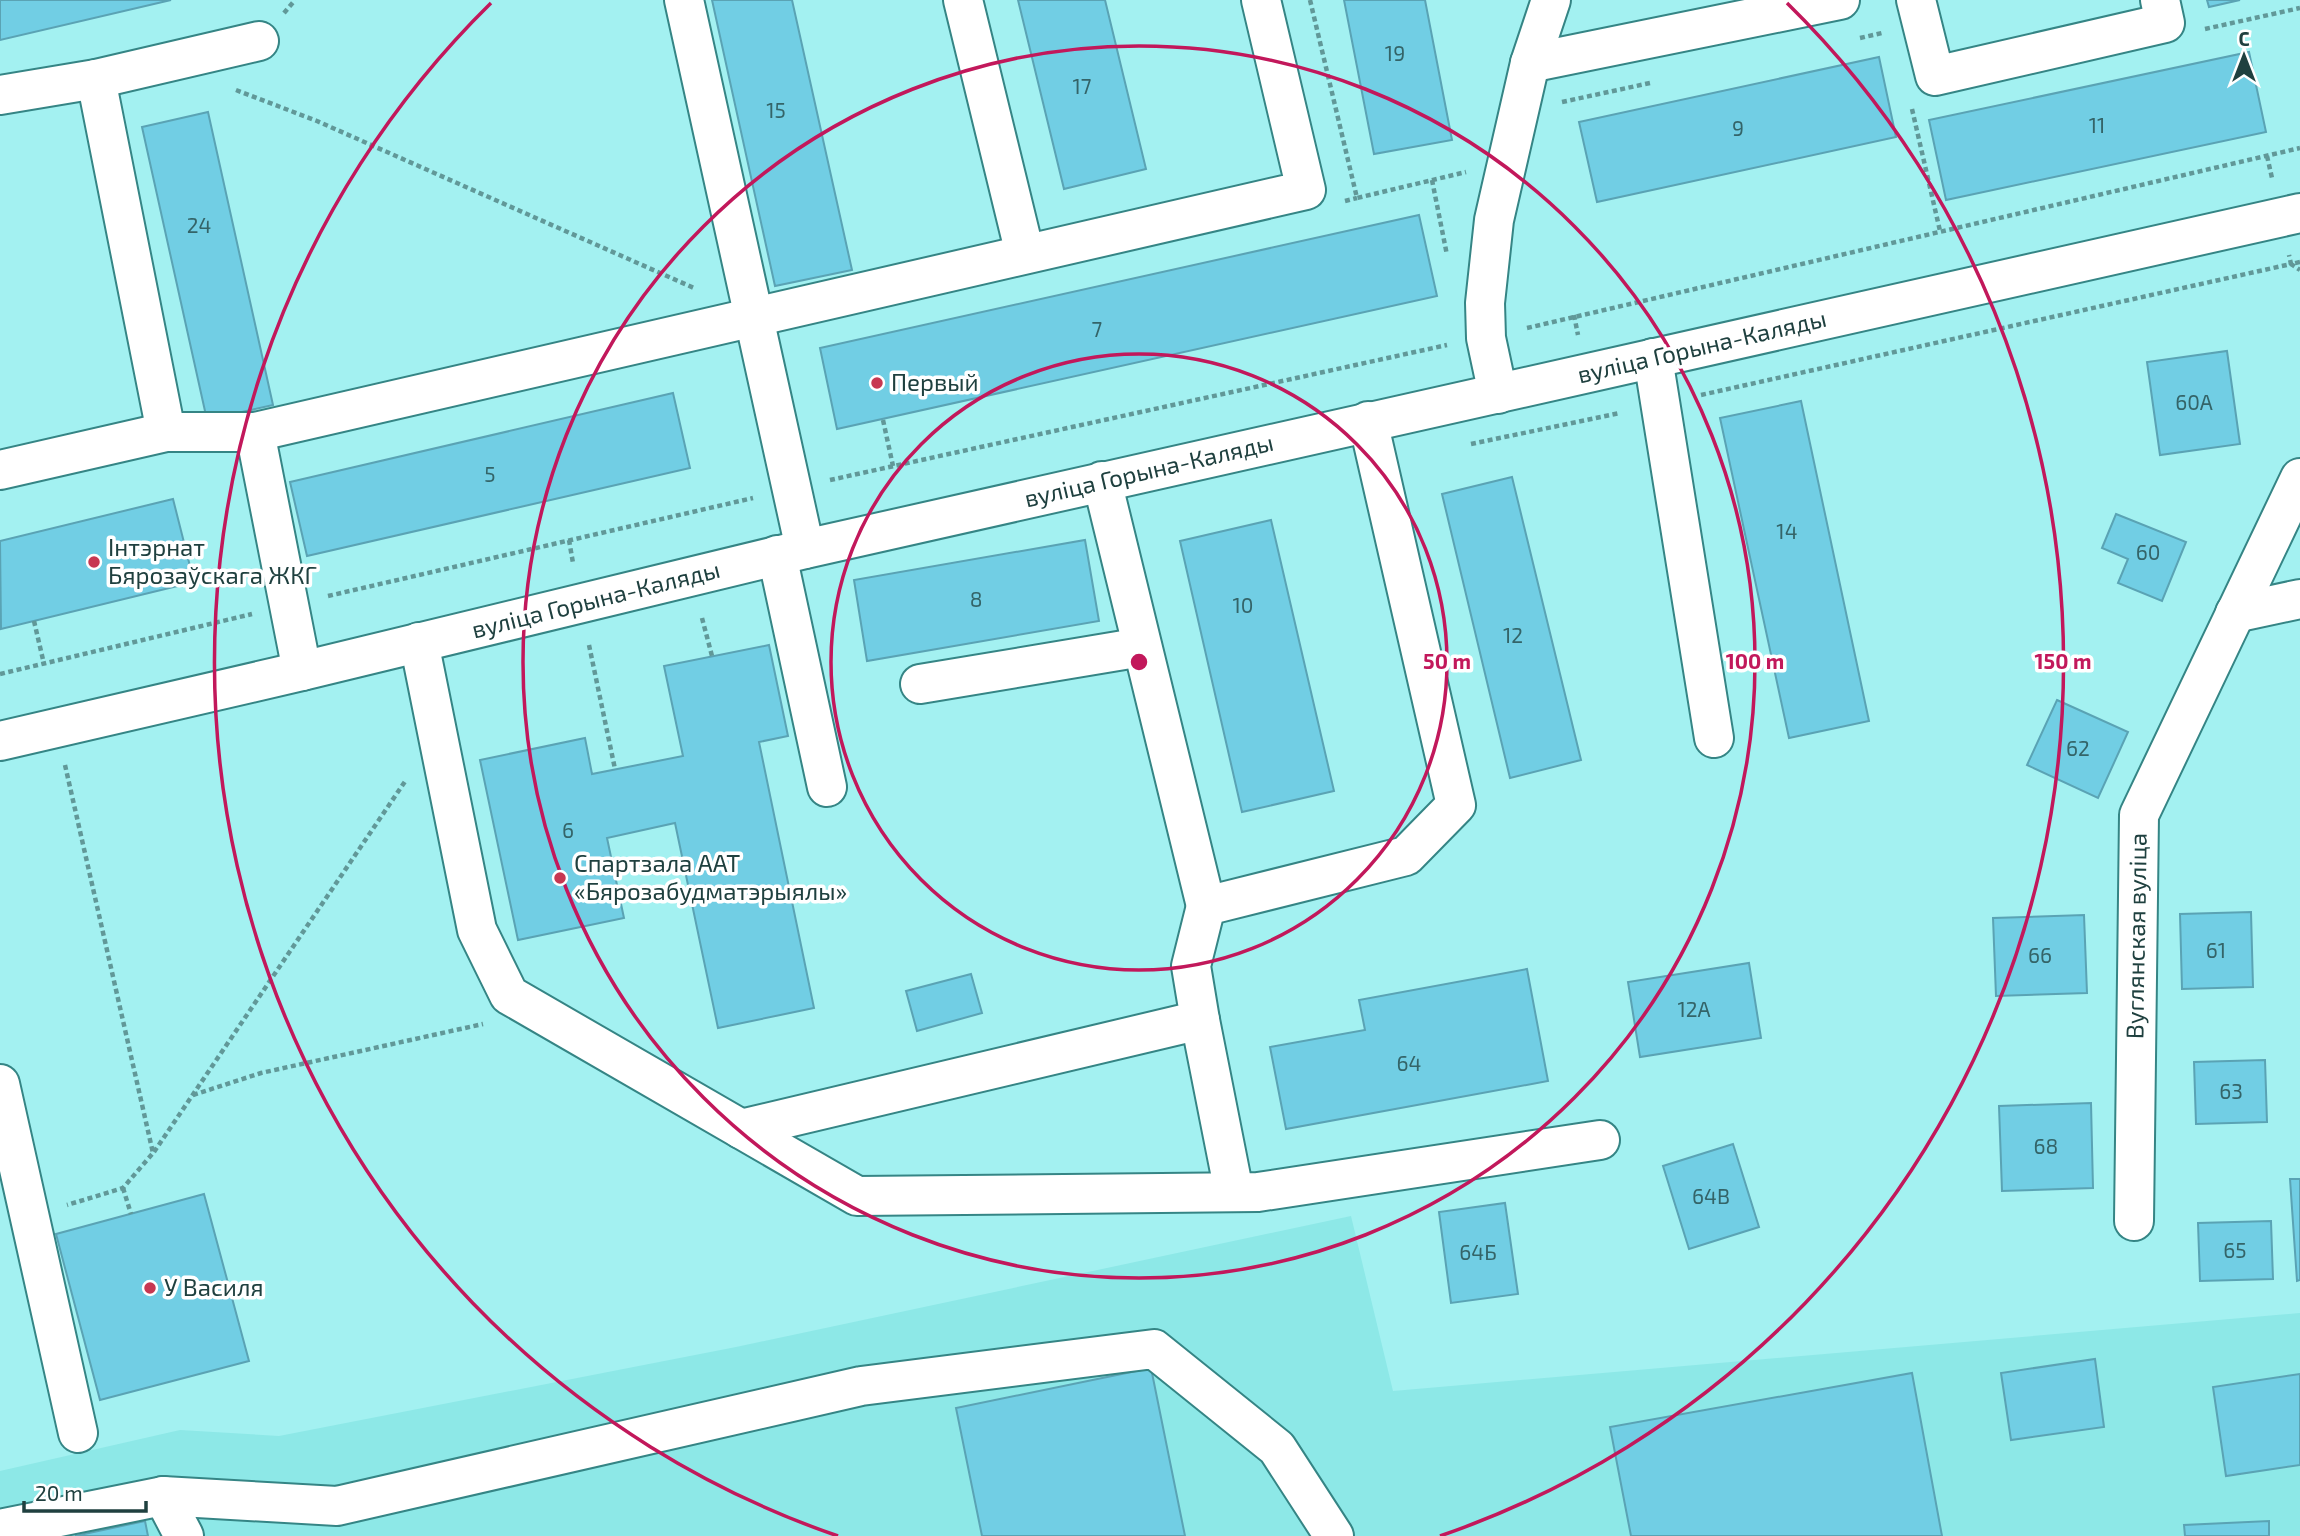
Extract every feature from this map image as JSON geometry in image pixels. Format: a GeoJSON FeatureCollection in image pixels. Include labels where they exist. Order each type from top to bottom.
{"type":"FeatureCollection","features":[{"type":"Feature","properties":{"kind":"street"},"geometry":{"type":"LineString","coordinates":[[684,0],[792,490],[791,552],[827,787]]}},
{"type":"Feature","properties":{"kind":"street"},"geometry":{"type":"LineString","coordinates":[[963,0],[1025,254]]}},
{"type":"Feature","properties":{"kind":"street"},"geometry":{"type":"LineString","coordinates":[[0,470],[166,432],[255,432],[1306,190],[1261,0]]}},
{"type":"Feature","properties":{"kind":"street"},"geometry":{"type":"LineString","coordinates":[[1497,394],[1486,338],[1485,303],[1494,220],[1530,63],[1551,0]]}},
{"type":"Feature","properties":{"kind":"street"},"geometry":{"type":"LineString","coordinates":[[1530,63],[1840,0]]}},
{"type":"Feature","properties":{"kind":"street"},"geometry":{"type":"LineString","coordinates":[[1916,0],[1935,76],[2165,23],[2160,0]]}},
{"type":"Feature","properties":{"kind":"street"},"geometry":{"type":"LineString","coordinates":[[0,95],[96,79],[258,41]]}},
{"type":"Feature","properties":{"kind":"street"},"geometry":{"type":"LineString","coordinates":[[96,79],[166,432]]}},
{"type":"Feature","properties":{"kind":"street","name":"вуліца Горына-Каляды"},"geometry":{"type":"LineString","coordinates":[[0,741],[302,671],[791,552],[2300,213]]}},
{"type":"Feature","properties":{"kind":"street"},"geometry":{"type":"LineString","coordinates":[[1653,358],[1714,738]]}},
{"type":"Feature","properties":{"kind":"street"},"geometry":{"type":"LineString","coordinates":[[1206,906],[1406,856],[1456,805],[1368,421]]}},
{"type":"Feature","properties":{"kind":"street"},"geometry":{"type":"LineString","coordinates":[[255,432],[302,671]]}},
{"type":"Feature","properties":{"kind":"street","name":"Вуглянская вуліца"},"geometry":{"type":"LineString","coordinates":[[2134,1221],[2139,815],[2300,478]]}},
{"type":"Feature","properties":{"kind":"street"},"geometry":{"type":"LineString","coordinates":[[1102,481],[1206,906],[1191,966],[1234,1192]]}},
{"type":"Feature","properties":{"kind":"street"},"geometry":{"type":"LineString","coordinates":[[2235,613],[2300,599]]}},
{"type":"Feature","properties":{"kind":"street"},"geometry":{"type":"LineString","coordinates":[[419,642],[477,930],[509,995],[857,1196],[1258,1192],[1600,1140]]}},
{"type":"Feature","properties":{"kind":"street"},"geometry":{"type":"LineString","coordinates":[[920,684],[1142,647]]}},
{"type":"Feature","properties":{"kind":"street"},"geometry":{"type":"LineString","coordinates":[[741,1129],[1200,1020]]}},
{"type":"Feature","properties":{"kind":"street"},"geometry":{"type":"LineString","coordinates":[[0,1084],[78,1433]]}},
{"type":"Feature","properties":{"kind":"street"},"geometry":{"type":"LineString","coordinates":[[0,1529],[163,1496],[327,1521],[861,1386],[1154,1349],[1277,1448],[1334,1536]]}},
{"type":"Feature","properties":{"kind":"street"},"geometry":{"type":"LineString","coordinates":[[163,1496],[184,1536]]}},
{"type":"Feature","properties":{"kind":"path"},"geometry":{"type":"LineString","coordinates":[[1310,0],[1357,198],[1508,162]]}},
{"type":"Feature","properties":{"kind":"path"},"geometry":{"type":"LineString","coordinates":[[1853,39],[1894,30]]}},
{"type":"Feature","properties":{"kind":"path"},"geometry":{"type":"LineString","coordinates":[[1519,112],[1653,83]]}},
{"type":"Feature","properties":{"kind":"path"},"geometry":{"type":"LineString","coordinates":[[229,87],[317,121],[506,203],[754,316]]}},
{"type":"Feature","properties":{"kind":"path"},"geometry":{"type":"LineString","coordinates":[[1909,97],[1940,231]]}},
{"type":"Feature","properties":{"kind":"path"},"geometry":{"type":"LineString","coordinates":[[0,674],[893,466],[1486,338],[2300,148]]}},
{"type":"Feature","properties":{"kind":"path"},"geometry":{"type":"LineString","coordinates":[[2300,262],[2291,264],[2300,270]]}},
{"type":"Feature","properties":{"kind":"path"},"geometry":{"type":"LineString","coordinates":[[883,420],[893,466]]}},
{"type":"Feature","properties":{"kind":"path"},"geometry":{"type":"LineString","coordinates":[[690,621],[714,615]]}},
{"type":"Feature","properties":{"kind":"path"},"geometry":{"type":"LineString","coordinates":[[702,618],[712,656]]}},
{"type":"Feature","properties":{"kind":"path"},"geometry":{"type":"LineString","coordinates":[[34,621],[44,664]]}},
{"type":"Feature","properties":{"kind":"path"},"geometry":{"type":"LineString","coordinates":[[600,642],[588,645],[615,769]]}},
{"type":"Feature","properties":{"kind":"path"},"geometry":{"type":"LineString","coordinates":[[28,1216],[123,1188],[153,1153],[438,733]]}},
{"type":"Feature","properties":{"kind":"path"},"geometry":{"type":"LineString","coordinates":[[65,765],[153,1153]]}},
{"type":"Feature","properties":{"kind":"path"},"geometry":{"type":"LineString","coordinates":[[192,1096],[261,1073],[538,1011]]}},
{"type":"Feature","properties":{"kind":"path"},"geometry":{"type":"LineString","coordinates":[[123,1188],[131,1214]]}},
{"type":"Feature","properties":{"kind":"shaded area"},"geometry":{"type":"Polygon","coordinates":[[[1351,1216],[1393,1391],[2300,1313],[2300,1536],[0,1536],[0,1471],[180,1430],[279,1436],[736,1347],[1351,1216]]]}},
{"type":"Feature","properties":{"kind":"building"},"geometry":{"type":"Polygon","coordinates":[[[0,0],[171,0],[0,40],[0,0]]]}},
{"type":"Feature","properties":{"kind":"building"},"geometry":{"type":"Polygon","coordinates":[[[712,0],[792,0],[852,270],[775,286],[712,0]]]}},
{"type":"Feature","properties":{"kind":"building"},"geometry":{"type":"Polygon","coordinates":[[[1018,0],[1105,0],[1146,169],[1064,189],[1018,0]]]}},
{"type":"Feature","properties":{"kind":"building"},"geometry":{"type":"Polygon","coordinates":[[[1344,0],[1425,0],[1452,140],[1374,154],[1344,0]]]}},
{"type":"Feature","properties":{"kind":"building"},"geometry":{"type":"Polygon","coordinates":[[[2207,0],[2240,0],[2209,7],[2207,0]]]}},
{"type":"Feature","properties":{"kind":"building"},"geometry":{"type":"Polygon","coordinates":[[[2249,52],[2266,132],[1946,200],[1929,120],[2249,52]]]}},
{"type":"Feature","properties":{"kind":"building"},"geometry":{"type":"Polygon","coordinates":[[[1879,57],[1896,137],[1597,202],[1579,122],[1879,57]]]}},
{"type":"Feature","properties":{"kind":"building"},"geometry":{"type":"Polygon","coordinates":[[[208,112],[273,405],[207,420],[142,127],[208,112]]]}},
{"type":"Feature","properties":{"kind":"building"},"geometry":{"type":"Polygon","coordinates":[[[1419,215],[1437,296],[837,429],[820,348],[1419,215]]]}},
{"type":"Feature","properties":{"kind":"building"},"geometry":{"type":"Polygon","coordinates":[[[2227,351],[2240,444],[2160,455],[2147,362],[2227,351]]]}},
{"type":"Feature","properties":{"kind":"building"},"geometry":{"type":"Polygon","coordinates":[[[673,393],[690,468],[307,556],[290,482],[673,393]]]}},
{"type":"Feature","properties":{"kind":"building"},"geometry":{"type":"Polygon","coordinates":[[[1801,401],[1869,721],[1789,738],[1720,418],[1801,401]]]}},
{"type":"Feature","properties":{"kind":"building"},"geometry":{"type":"Polygon","coordinates":[[[1512,477],[1581,760],[1510,778],[1442,494],[1512,477]]]}},
{"type":"Feature","properties":{"kind":"building","name":"Інтэрнат Бярозаўскага ЖКГ"},"geometry":{"type":"Polygon","coordinates":[[[173,499],[194,582],[1,629],[0,541],[173,499]]]}},
{"type":"Feature","properties":{"kind":"building"},"geometry":{"type":"Polygon","coordinates":[[[2116,514],[2186,542],[2162,601],[2118,583],[2128,559],[2102,548],[2116,514]]]}},
{"type":"Feature","properties":{"kind":"building"},"geometry":{"type":"Polygon","coordinates":[[[1271,520],[1334,791],[1242,812],[1180,541],[1271,520]]]}},
{"type":"Feature","properties":{"kind":"building"},"geometry":{"type":"Polygon","coordinates":[[[1085,540],[1099,621],[867,661],[854,580],[1085,540]]]}},
{"type":"Feature","properties":{"kind":"building"},"geometry":{"type":"Polygon","coordinates":[[[769,645],[788,736],[759,742],[814,1008],[718,1028],[675,823],[607,838],[624,918],[518,940],[480,760],[585,738],[592,774],[683,756],[664,666],[769,645]]]}},
{"type":"Feature","properties":{"kind":"building"},"geometry":{"type":"Polygon","coordinates":[[[2057,700],[2128,732],[2098,798],[2027,765],[2057,700]]]}},
{"type":"Feature","properties":{"kind":"building"},"geometry":{"type":"Polygon","coordinates":[[[2251,912],[2253,987],[2182,989],[2180,914],[2251,912]]]}},
{"type":"Feature","properties":{"kind":"building"},"geometry":{"type":"Polygon","coordinates":[[[2084,915],[2087,993],[1996,996],[1993,918],[2084,915]]]}},
{"type":"Feature","properties":{"kind":"building"},"geometry":{"type":"Polygon","coordinates":[[[1749,963],[1761,1038],[1640,1057],[1628,982],[1749,963]]]}},
{"type":"Feature","properties":{"kind":"building"},"geometry":{"type":"Polygon","coordinates":[[[1527,969],[1548,1081],[1286,1129],[1270,1047],[1365,1030],[1359,1000],[1527,969]]]}},
{"type":"Feature","properties":{"kind":"building"},"geometry":{"type":"Polygon","coordinates":[[[971,974],[982,1013],[917,1031],[906,991],[971,974]]]}},
{"type":"Feature","properties":{"kind":"building"},"geometry":{"type":"Polygon","coordinates":[[[2265,1060],[2267,1122],[2196,1124],[2194,1062],[2265,1060]]]}},
{"type":"Feature","properties":{"kind":"building"},"geometry":{"type":"Polygon","coordinates":[[[2091,1103],[2093,1188],[2002,1191],[1999,1106],[2091,1103]]]}},
{"type":"Feature","properties":{"kind":"building"},"geometry":{"type":"Polygon","coordinates":[[[1733,1144],[1759,1227],[1689,1249],[1663,1166],[1733,1144]]]}},
{"type":"Feature","properties":{"kind":"building"},"geometry":{"type":"Polygon","coordinates":[[[2290,1179],[2300,1179],[2300,1280],[2297,1281],[2290,1179]]]}},
{"type":"Feature","properties":{"kind":"building","name":"У Василя"},"geometry":{"type":"Polygon","coordinates":[[[204,1194],[249,1361],[100,1400],[56,1234],[204,1194]]]}},
{"type":"Feature","properties":{"kind":"building"},"geometry":{"type":"Polygon","coordinates":[[[1505,1203],[1518,1294],[1451,1303],[1439,1212],[1505,1203]]]}},
{"type":"Feature","properties":{"kind":"building"},"geometry":{"type":"Polygon","coordinates":[[[2271,1221],[2273,1279],[2200,1281],[2198,1223],[2271,1221]]]}},
{"type":"Feature","properties":{"kind":"building"},"geometry":{"type":"Polygon","coordinates":[[[2095,1359],[2104,1427],[2011,1440],[2001,1373],[2095,1359]]]}},
{"type":"Feature","properties":{"kind":"building"},"geometry":{"type":"Polygon","coordinates":[[[1151,1368],[1185,1536],[982,1536],[956,1408],[1151,1368]]]}},
{"type":"Feature","properties":{"kind":"building"},"geometry":{"type":"Polygon","coordinates":[[[1912,1373],[1942,1536],[1631,1536],[1610,1427],[1912,1373]]]}},
{"type":"Feature","properties":{"kind":"building"},"geometry":{"type":"Polygon","coordinates":[[[2300,1374],[2300,1465],[2226,1476],[2213,1387],[2300,1374]]]}},
{"type":"Feature","properties":{"kind":"building"},"geometry":{"type":"Polygon","coordinates":[[[145,1521],[148,1536],[75,1536],[145,1521]]]}},
{"type":"Feature","properties":{"kind":"building"},"geometry":{"type":"Polygon","coordinates":[[[2269,1521],[2269,1536],[2185,1536],[2184,1525],[2269,1521]]]}},
{"type":"Feature","properties":{"kind":"place","name":"Первый"},"geometry":{"type":"Point","coordinates":[877,383]}},
{"type":"Feature","properties":{"kind":"place","name":"Інтэрнат Бярозаўскага ЖКГ"},"geometry":{"type":"Point","coordinates":[94,562]}},
{"type":"Feature","properties":{"kind":"place","name":"Спартзала ААТ «Бярозабудматэрыялы»"},"geometry":{"type":"Point","coordinates":[560,878]}},
{"type":"Feature","properties":{"kind":"place","name":"У Василя"},"geometry":{"type":"Point","coordinates":[150,1288]}}]}
